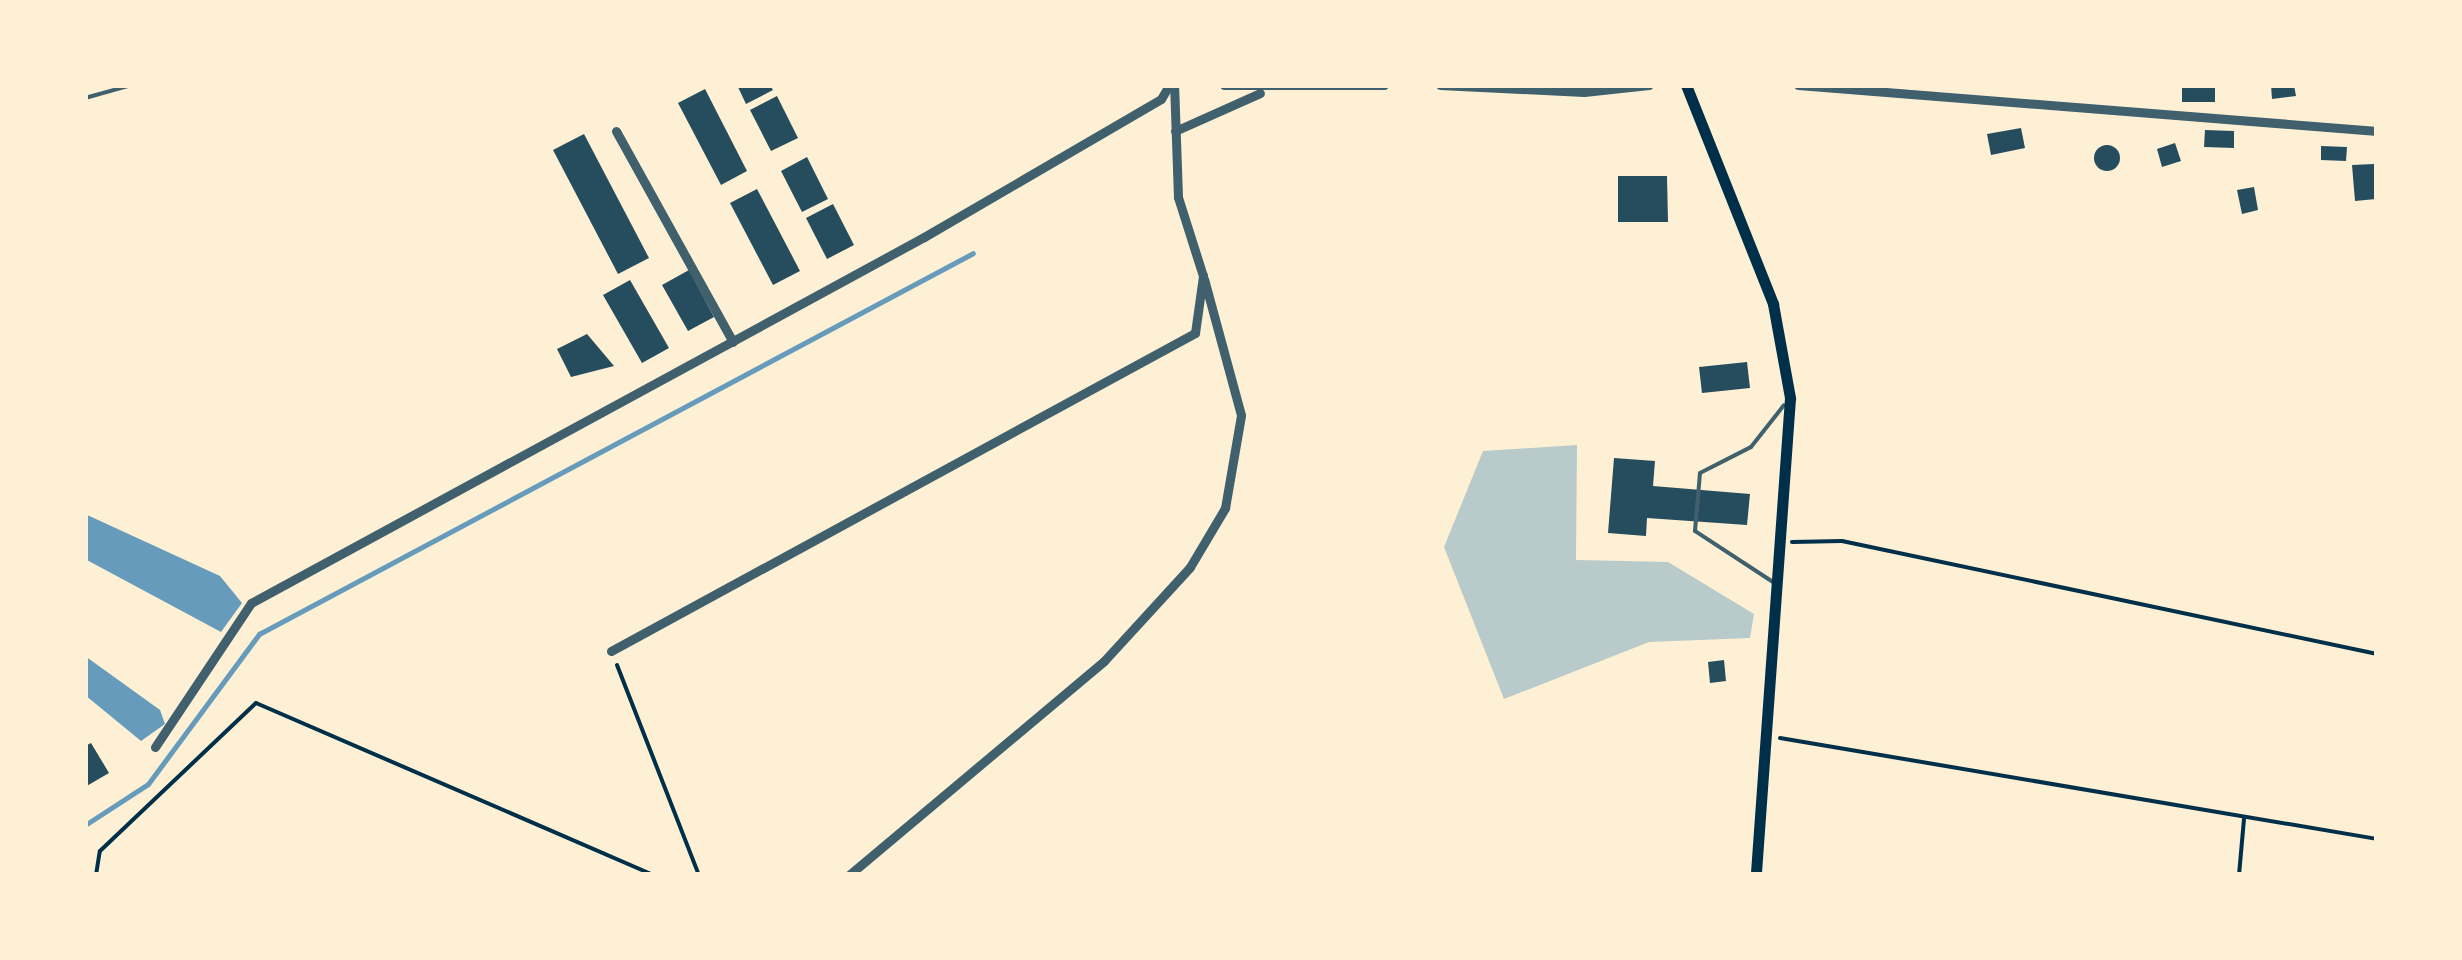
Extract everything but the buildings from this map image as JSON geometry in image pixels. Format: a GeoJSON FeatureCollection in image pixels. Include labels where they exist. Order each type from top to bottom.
{"type":"FeatureCollection","features":[{"type":"Feature","properties":{"kind":"main road"},"geometry":{"type":"LineString","coordinates":[[1686,85],[1773,304],[1790,398],[1779,586],[1761,735],[1756,875]]}},
{"type":"Feature","properties":{"kind":"street"},"geometry":{"type":"LineString","coordinates":[[849,875],[1104,661],[1190,567],[1225,508],[1241,415],[1178,197],[1171,85]]}},
{"type":"Feature","properties":{"kind":"street"},"geometry":{"type":"LineString","coordinates":[[155,748],[250,603],[733,342],[1160,99],[1171,85]]}},
{"type":"Feature","properties":{"kind":"street"},"geometry":{"type":"LineString","coordinates":[[1224,85],[1262,92],[1384,85]]}},
{"type":"Feature","properties":{"kind":"street"},"geometry":{"type":"LineString","coordinates":[[1440,85],[1584,92],[1649,85]]}},
{"type":"Feature","properties":{"kind":"street"},"geometry":{"type":"LineString","coordinates":[[1798,85],[2377,131]]}},
{"type":"Feature","properties":{"kind":"street"},"geometry":{"type":"LineString","coordinates":[[1176,131],[1262,92]]}},
{"type":"Feature","properties":{"kind":"street"},"geometry":{"type":"LineString","coordinates":[[616,131],[733,342]]}},
{"type":"Feature","properties":{"kind":"street"},"geometry":{"type":"LineString","coordinates":[[611,651],[1184,343],[1196,332],[1203,276]]}},
{"type":"Feature","properties":{"kind":"lane"},"geometry":{"type":"LineString","coordinates":[[85,98],[132,85]]}},
{"type":"Feature","properties":{"kind":"lane"},"geometry":{"type":"LineString","coordinates":[[1779,586],[1696,531],[1700,473],[1751,447],[1790,398]]}},
{"type":"Feature","properties":{"kind":"path"},"geometry":{"type":"LineString","coordinates":[[1782,543],[1842,541],[2377,654]]}},
{"type":"Feature","properties":{"kind":"path"},"geometry":{"type":"LineString","coordinates":[[611,651],[699,875]]}},
{"type":"Feature","properties":{"kind":"path"},"geometry":{"type":"LineString","coordinates":[[96,875],[100,851],[256,703],[653,875]]}},
{"type":"Feature","properties":{"kind":"path"},"geometry":{"type":"LineString","coordinates":[[1761,735],[2377,839]]}},
{"type":"Feature","properties":{"kind":"path"},"geometry":{"type":"LineString","coordinates":[[2238,875],[2244,819]]}},
{"type":"Feature","properties":{"kind":"shaded area"},"geometry":{"type":"Polygon","coordinates":[[[1577,445],[1576,560],[1668,562],[1754,614],[1750,638],[1649,642],[1504,699],[1444,547],[1483,451],[1577,445]]]}},
{"type":"Feature","properties":{"kind":"water"},"geometry":{"type":"Polygon","coordinates":[[[85,514],[220,576],[242,603],[221,632],[85,559],[85,514]]]}},
{"type":"Feature","properties":{"kind":"water"},"geometry":{"type":"Polygon","coordinates":[[[85,656],[160,710],[165,724],[141,741],[85,695],[85,656]]]}},
{"type":"Feature","properties":{"kind":"waterway"},"geometry":{"type":"LineString","coordinates":[[85,825],[148,784],[259,634],[973,253]]}}]}
